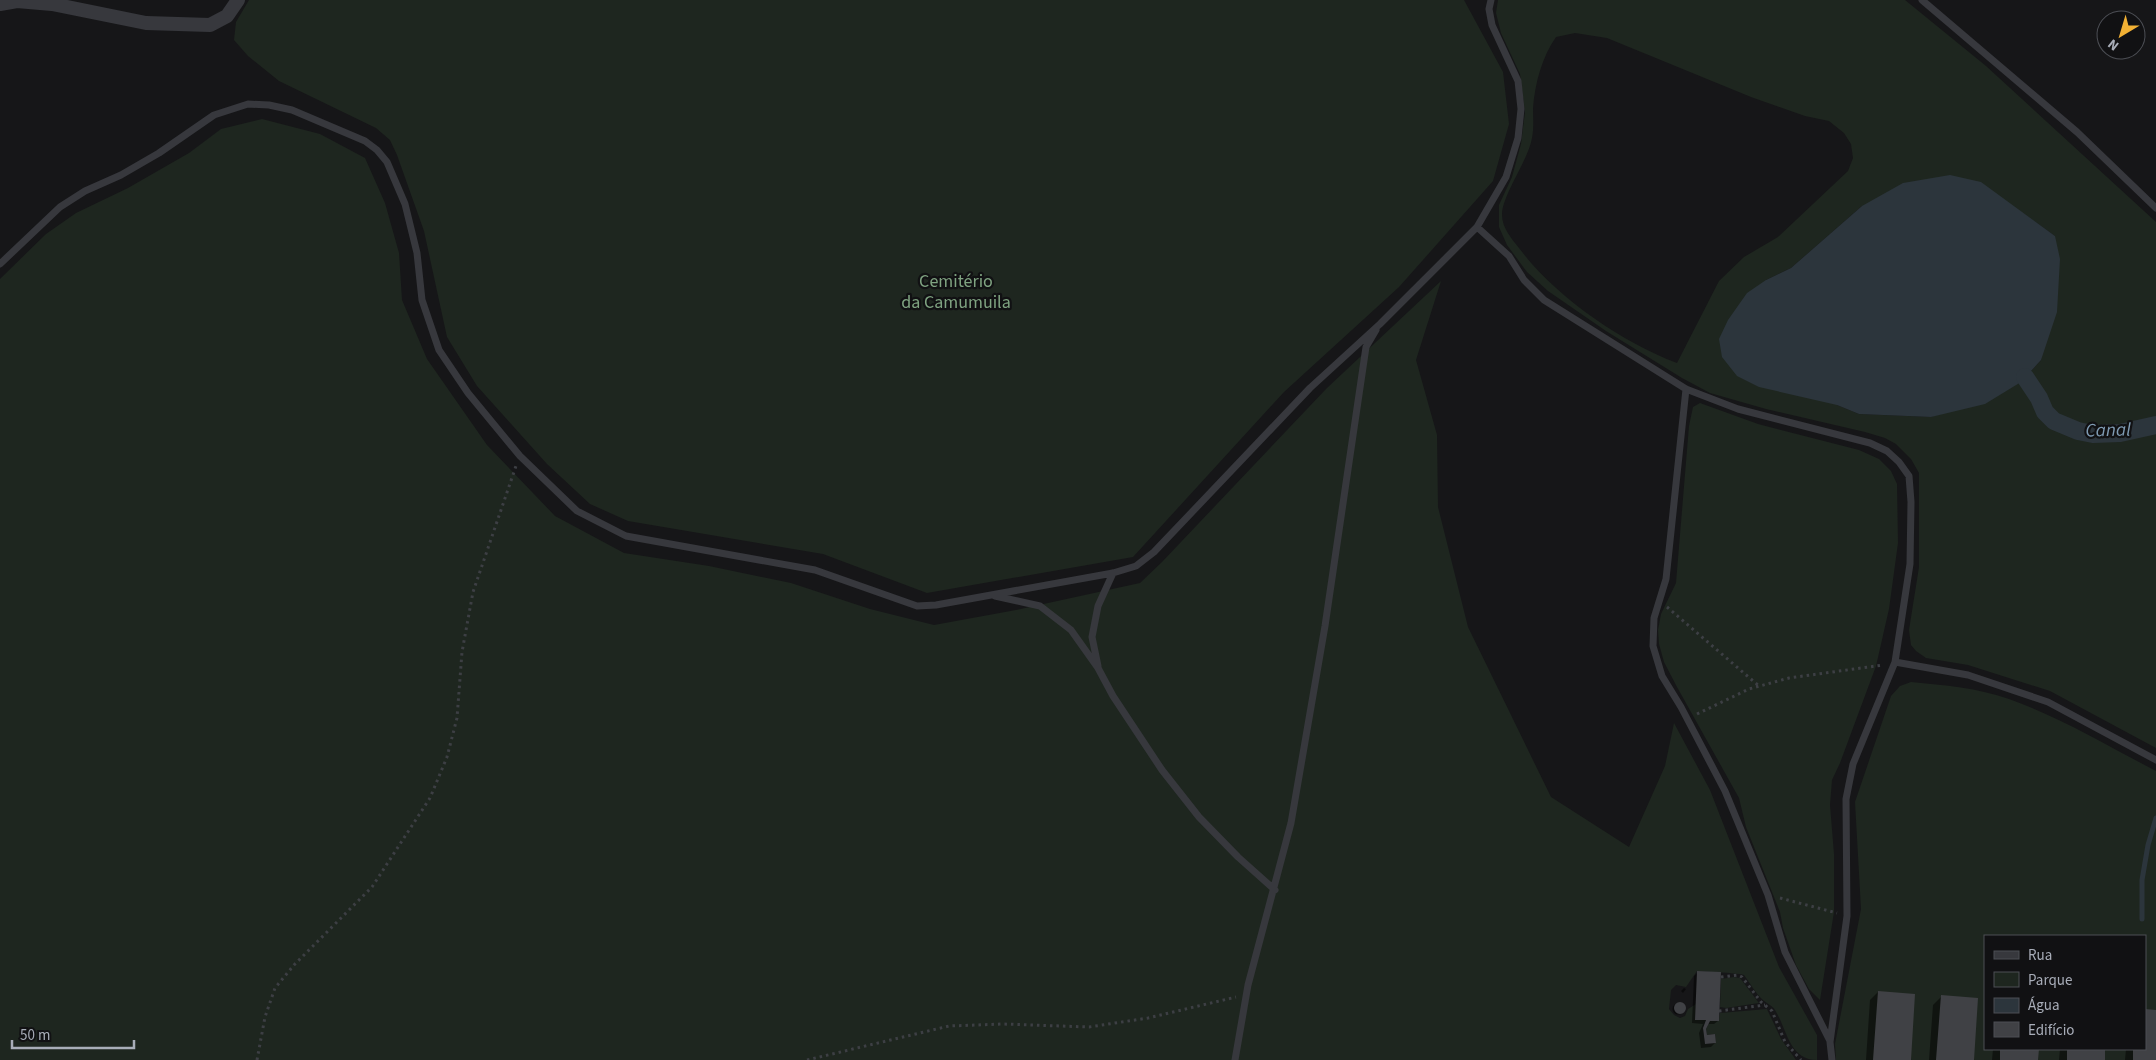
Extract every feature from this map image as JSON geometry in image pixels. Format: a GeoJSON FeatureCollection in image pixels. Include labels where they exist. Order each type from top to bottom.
{"type":"FeatureCollection","features":[{"type":"Feature","properties":{"kind":"street"},"geometry":{"type":"LineString","coordinates":[[0,4],[17,1],[52,4],[146,23],[210,25],[227,16],[238,0]]}},
{"type":"Feature","properties":{"kind":"lane"},"geometry":{"type":"LineString","coordinates":[[0,264],[60,207],[85,191],[121,175],[159,153],[214,115],[248,104],[268,105],[292,110],[365,141],[377,150],[387,162],[405,204],[417,253],[422,300],[440,350],[468,394],[520,456],[577,511],[626,536],[815,570],[917,606],[936,605],[1113,573],[1136,566],[1154,552],[1310,388],[1380,324],[1476,227],[1506,177],[1518,138],[1521,109],[1518,80],[1492,25],[1489,10],[1491,0]]}},
{"type":"Feature","properties":{"kind":"lane"},"geometry":{"type":"LineString","coordinates":[[1922,0],[2076,132],[2156,208]]}},
{"type":"Feature","properties":{"kind":"lane"},"geometry":{"type":"LineString","coordinates":[[1476,227],[1509,256],[1524,280],[1544,300],[1686,389],[1738,409],[1870,443],[1887,451],[1908,476],[1911,510],[1910,564],[1895,662],[1853,764],[1846,799],[1847,916],[1830,1042],[1832,1060]]}},
{"type":"Feature","properties":{"kind":"lane"},"geometry":{"type":"LineString","coordinates":[[1235,1060],[1246,994],[1275,890],[1291,823],[1320,654],[1366,347],[1380,324]]}},
{"type":"Feature","properties":{"kind":"lane"},"geometry":{"type":"LineString","coordinates":[[1686,389],[1666,579],[1654,618],[1653,646],[1662,676],[1688,719],[1726,791],[1768,895],[1785,952],[1830,1042]]}},
{"type":"Feature","properties":{"kind":"lane"},"geometry":{"type":"LineString","coordinates":[[1098,668],[1092,637],[1098,606],[1113,573]]}},
{"type":"Feature","properties":{"kind":"lane"},"geometry":{"type":"LineString","coordinates":[[992,595],[1040,606],[1071,630],[1098,668],[1113,696],[1162,770],[1200,817],[1238,857],[1275,890]]}},
{"type":"Feature","properties":{"kind":"lane"},"geometry":{"type":"LineString","coordinates":[[1895,662],[1968,675],[2048,702],[2156,760]]}},
{"type":"Feature","properties":{"kind":"path"},"geometry":{"type":"LineString","coordinates":[[257,1060],[265,1017],[275,988],[294,965],[372,887],[430,798],[447,757],[457,718],[462,652],[473,592],[520,456]]}},
{"type":"Feature","properties":{"kind":"path"},"geometry":{"type":"LineString","coordinates":[[1659,600],[1760,686]]}},
{"type":"Feature","properties":{"kind":"path"},"geometry":{"type":"LineString","coordinates":[[1688,719],[1749,689],[1790,678],[1895,662]]}},
{"type":"Feature","properties":{"kind":"path"},"geometry":{"type":"LineString","coordinates":[[1768,895],[1847,916]]}},
{"type":"Feature","properties":{"kind":"path"},"geometry":{"type":"LineString","coordinates":[[1721,977],[1742,976],[1764,1005],[1772,1011],[1786,1042],[1801,1060]]}},
{"type":"Feature","properties":{"kind":"path"},"geometry":{"type":"LineString","coordinates":[[807,1060],[949,1026],[1003,1024],[1089,1026],[1148,1018],[1246,994]]}},
{"type":"Feature","properties":{"kind":"path"},"geometry":{"type":"LineString","coordinates":[[1720,1011],[1764,1005]]}},
{"type":"Feature","properties":{"kind":"green space","name":"Cemitério da Camumuila"},"geometry":{"type":"Polygon","coordinates":[[[249,0],[1464,0],[1503,72],[1509,124],[1493,181],[1399,287],[1284,392],[1133,557],[927,593],[823,554],[628,521],[590,504],[547,464],[477,386],[447,337],[424,231],[390,140],[376,128],[279,81],[248,56],[234,40],[236,22],[249,0]]]}},
{"type":"Feature","properties":{"kind":"green space"},"geometry":{"type":"Polygon","coordinates":[[[1498,0],[1905,0],[1986,66],[2156,222],[2156,748],[2050,691],[1968,665],[1926,658],[1916,651],[1911,645],[1909,630],[1919,567],[1919,473],[1911,459],[1896,444],[1885,438],[1865,432],[1766,409],[1710,393],[1606,331],[1548,291],[1527,272],[1507,245],[1499,227],[1499,205],[1512,177],[1521,144],[1525,112],[1520,74],[1501,33],[1496,13],[1498,0]],[[1575,33],[1556,37],[1543,62],[1537,80],[1534,99],[1530,147],[1506,198],[1502,220],[1511,237],[1534,266],[1570,300],[1590,316],[1633,343],[1677,363],[1719,281],[1744,257],[1778,237],[1848,171],[1853,158],[1851,144],[1844,133],[1829,121],[1805,116],[1751,97],[1607,38],[1575,33]],[[1862,206],[1791,268],[1766,280],[1837,405],[1859,414],[1931,417],[2021,382],[2041,360],[2055,236],[2034,221],[1862,206]]]}},
{"type":"Feature","properties":{"kind":"green space"},"geometry":{"type":"Polygon","coordinates":[[[262,119],[320,134],[365,158],[385,203],[399,253],[402,300],[427,359],[487,445],[555,516],[624,553],[709,566],[791,583],[870,609],[934,625],[1016,610],[1140,583],[1327,388],[1441,281],[1416,360],[1437,435],[1438,507],[1468,627],[1551,797],[1629,847],[1665,766],[1674,723],[1710,790],[1779,967],[1817,1035],[1817,1060],[1808,1059],[1800,1055],[1790,1042],[1775,1010],[1760,998],[1744,975],[1697,971],[1686,987],[1676,985],[1671,990],[1669,1009],[1680,1018],[1685,1016],[1688,1009],[1696,1004],[1695,1020],[1706,1020],[1703,1028],[1705,1044],[1716,1043],[1715,1034],[1707,1035],[1706,1029],[1710,1021],[1719,1021],[1720,1013],[1767,1009],[1781,1039],[1796,1060],[0,1060],[0,279],[46,234],[76,213],[128,188],[189,153],[221,129],[262,119]]]}},
{"type":"Feature","properties":{"kind":"green space"},"geometry":{"type":"Polygon","coordinates":[[[1700,403],[1758,424],[1859,450],[1879,459],[1891,471],[1897,484],[1898,543],[1889,609],[1876,666],[1832,780],[1830,805],[1834,854],[1834,912],[1820,1000],[1809,989],[1796,965],[1783,928],[1780,912],[1746,827],[1739,798],[1664,662],[1659,644],[1658,630],[1661,614],[1676,583],[1689,426],[1693,407],[1700,403]]]}},
{"type":"Feature","properties":{"kind":"green space"},"geometry":{"type":"Polygon","coordinates":[[[1911,682],[1985,692],[2028,706],[2065,723],[2156,771],[2156,1060],[1836,1060],[1835,1044],[1861,909],[1855,802],[1891,696],[1900,686],[1911,682]]]}},
{"type":"Feature","properties":{"kind":"green space"},"geometry":{"type":"Polygon","coordinates":[[[1740,978],[1759,1003],[1726,1008],[1720,1007],[1721,979],[1740,978]]]}},
{"type":"Feature","properties":{"kind":"water"},"geometry":{"type":"Polygon","coordinates":[[[1950,175],[1981,182],[2055,236],[2060,259],[2057,312],[2041,360],[2021,382],[1985,404],[1931,417],[1859,414],[1837,405],[1759,387],[1737,376],[1722,357],[1719,339],[1728,320],[1747,293],[1766,280],[1791,268],[1862,206],[1903,183],[1950,175]]]}},
{"type":"Feature","properties":{"kind":"building"},"geometry":{"type":"Polygon","coordinates":[[[1697,971],[1721,972],[1719,1021],[1710,1021],[1706,1029],[1707,1035],[1715,1034],[1716,1043],[1705,1044],[1703,1028],[1706,1020],[1695,1020],[1697,971]]]}},
{"type":"Feature","properties":{"kind":"building"},"geometry":{"type":"Polygon","coordinates":[[[1878,991],[1915,994],[1911,1060],[1873,1060],[1878,991]]]}},
{"type":"Feature","properties":{"kind":"building"},"geometry":{"type":"Polygon","coordinates":[[[1941,995],[1978,998],[1974,1060],[1936,1060],[1941,995]]]}},
{"type":"Feature","properties":{"kind":"building"},"geometry":{"type":"Polygon","coordinates":[[[1678,1002],[1682,1002],[1686,1008],[1682,1014],[1678,1014],[1674,1010],[1674,1006],[1678,1002]]]}},
{"type":"Feature","properties":{"kind":"building"},"geometry":{"type":"Polygon","coordinates":[[[2146,1009],[2156,1010],[2156,1060],[2133,1060],[2133,1050],[2146,1050],[2146,1009]]]}},
{"type":"Feature","properties":{"kind":"building"},"geometry":{"type":"Polygon","coordinates":[[[2000,1050],[2039,1050],[2038,1060],[2000,1060],[2000,1050]]]}},
{"type":"Feature","properties":{"kind":"building"},"geometry":{"type":"Polygon","coordinates":[[[2067,1050],[2105,1050],[2105,1060],[2067,1060],[2067,1050]]]}},
{"type":"Feature","properties":{"kind":"waterway","name":"Canal"},"geometry":{"type":"LineString","coordinates":[[2025,377],[2039,398],[2045,412],[2054,421],[2078,431],[2093,434],[2120,433],[2156,425]]}},
{"type":"Feature","properties":{"kind":"waterway"},"geometry":{"type":"LineString","coordinates":[[2142,919],[2142,880],[2148,845],[2156,818]]}}]}
